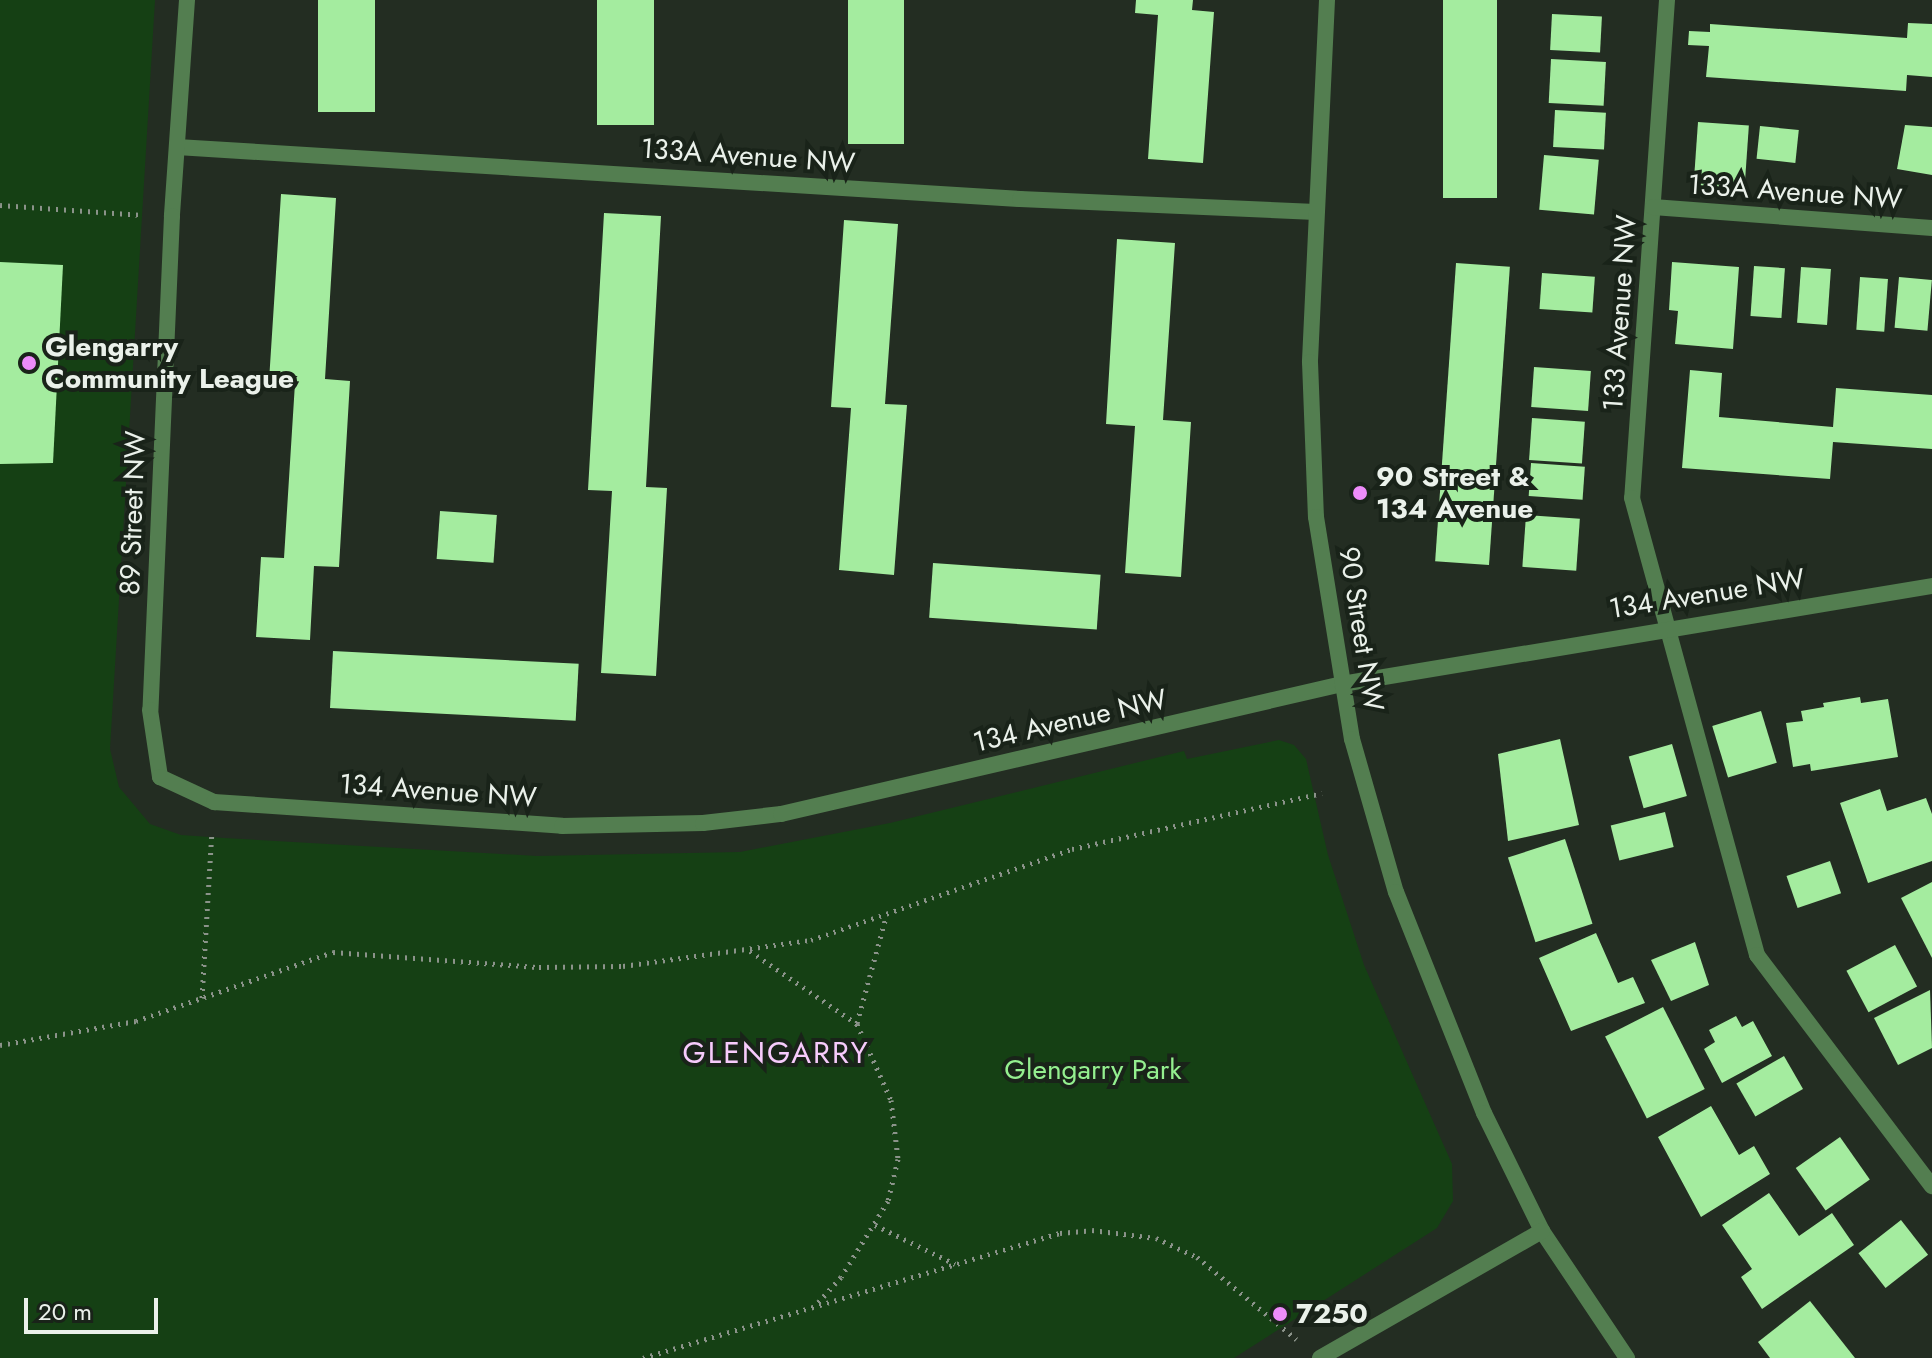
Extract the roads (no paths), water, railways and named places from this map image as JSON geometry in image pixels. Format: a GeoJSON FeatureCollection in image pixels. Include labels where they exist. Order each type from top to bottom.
{"type":"FeatureCollection","features":[{"type":"Feature","properties":{"kind":"street","name":"89 Street NW"},"geometry":{"type":"LineString","coordinates":[[187,0],[172,216],[150,710],[160,777],[214,802]]}},
{"type":"Feature","properties":{"kind":"street","name":"90 Street NW"},"geometry":{"type":"LineString","coordinates":[[1327,0],[1310,362],[1316,517],[1342,684],[1369,803],[1432,990],[1513,1177],[1542,1231],[1627,1358]]}},
{"type":"Feature","properties":{"kind":"street","name":"133 Avenue NW"},"geometry":{"type":"LineString","coordinates":[[1667,0],[1632,498],[1757,955],[1932,1186]]}},
{"type":"Feature","properties":{"kind":"street","name":"133A Avenue NW"},"geometry":{"type":"LineString","coordinates":[[177,147],[1020,199],[1316,212]]}},
{"type":"Feature","properties":{"kind":"street","name":"133A Avenue NW"},"geometry":{"type":"LineString","coordinates":[[1653,207],[1932,228]]}},
{"type":"Feature","properties":{"kind":"street","name":"134 Avenue NW"},"geometry":{"type":"LineString","coordinates":[[214,802],[562,826],[703,823],[781,814],[1342,684],[1667,626],[1932,586]]}},
{"type":"Feature","properties":{"kind":"street"},"geometry":{"type":"LineString","coordinates":[[1313,1353],[1542,1231]]}},
{"type":"Feature","properties":{"kind":"place","name":"Glengarry Community League"},"geometry":{"type":"Point","coordinates":[29,363]}},
{"type":"Feature","properties":{"kind":"place","name":"90 Street & 134 Avenue"},"geometry":{"type":"Point","coordinates":[1360,493]}},
{"type":"Feature","properties":{"kind":"place","name":"7250"},"geometry":{"type":"Point","coordinates":[1280,1314]}},
{"type":"Feature","properties":{"kind":"district","name":"GLENGARRY"},"geometry":{"type":"Point","coordinates":[776,1053]}},
{"type":"Feature","properties":{"kind":"park label","name":"Glengarry Park"},"geometry":{"type":"Point","coordinates":[1093,1070]}}]}
